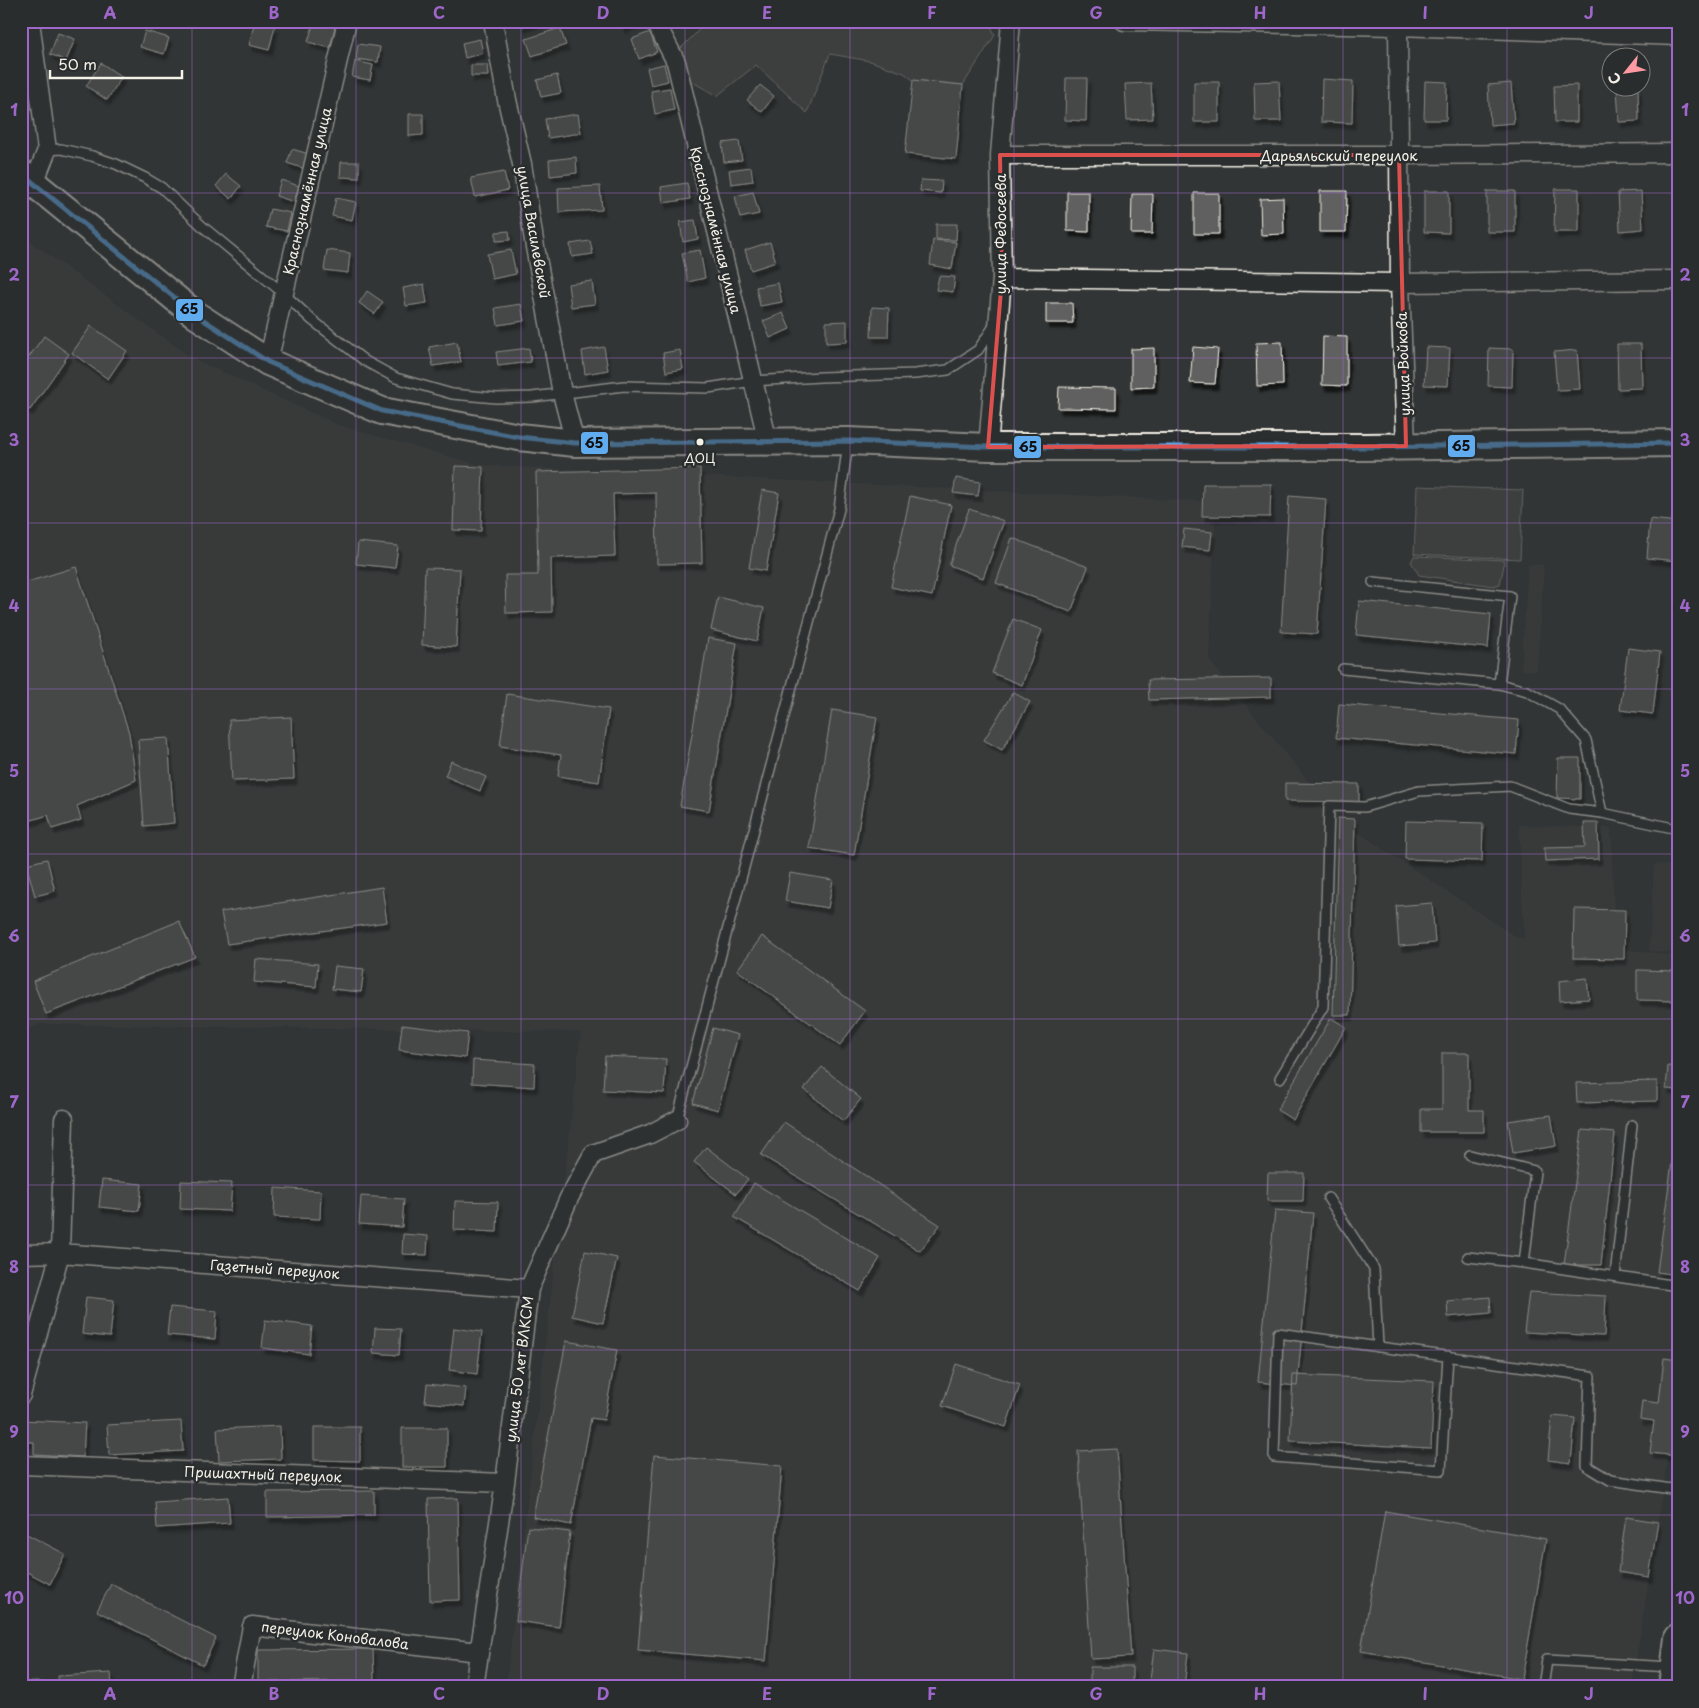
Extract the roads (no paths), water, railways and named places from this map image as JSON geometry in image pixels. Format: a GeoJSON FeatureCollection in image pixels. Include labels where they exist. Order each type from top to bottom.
{"type":"FeatureCollection","features":[{"type":"Feature","properties":{"kind":"main road"},"geometry":{"type":"LineString","coordinates":[[28,178],[196,315],[268,362],[382,411],[519,436],[575,443],[848,441],[988,447],[1365,447],[1678,443]]}},
{"type":"Feature","properties":{"kind":"main road"},"geometry":{"type":"LineString","coordinates":[[1673,1677],[1678,1638]]}},
{"type":"Feature","properties":{"kind":"street"},"geometry":{"type":"LineString","coordinates":[[28,178],[47,150],[30,21]]}},
{"type":"Feature","properties":{"kind":"street","name":"Краснознамённая улица"},"geometry":{"type":"LineString","coordinates":[[268,362],[347,21]]}},
{"type":"Feature","properties":{"kind":"street","name":"улица Василевской"},"geometry":{"type":"LineString","coordinates":[[493,21],[507,100],[522,164],[562,393],[575,443]]}},
{"type":"Feature","properties":{"kind":"street","name":"Краснознамённая улица"},"geometry":{"type":"LineString","coordinates":[[655,21],[676,62],[768,442]]}},
{"type":"Feature","properties":{"kind":"street","name":"улица Федосеева"},"geometry":{"type":"LineString","coordinates":[[988,447],[1002,278],[1000,155],[1011,21]]}},
{"type":"Feature","properties":{"kind":"street"},"geometry":{"type":"LineString","coordinates":[[1124,21],[1398,24],[1678,36]]}},
{"type":"Feature","properties":{"kind":"street"},"geometry":{"type":"LineString","coordinates":[[1398,24],[1399,155]]}},
{"type":"Feature","properties":{"kind":"street","name":"Дарьяльский переулок"},"geometry":{"type":"LineString","coordinates":[[1000,155],[1678,153]]}},
{"type":"Feature","properties":{"kind":"street","name":"улица Войкова"},"geometry":{"type":"LineString","coordinates":[[1399,155],[1400,283],[1406,446]]}},
{"type":"Feature","properties":{"kind":"street"},"geometry":{"type":"LineString","coordinates":[[1002,278],[1400,283],[1678,280]]}},
{"type":"Feature","properties":{"kind":"street"},"geometry":{"type":"LineString","coordinates":[[21,1395],[60,1253],[64,1119]]}},
{"type":"Feature","properties":{"kind":"street","name":"улица 50 лет ВЛКСМ"},"geometry":{"type":"LineString","coordinates":[[474,1687],[505,1483],[530,1288],[569,1198],[593,1154],[650,1134],[676,1120]]}},
{"type":"Feature","properties":{"kind":"street","name":"Газетный переулок"},"geometry":{"type":"LineString","coordinates":[[21,1254],[60,1253],[530,1288]]}},
{"type":"Feature","properties":{"kind":"street","name":"Пришахтный переулок"},"geometry":{"type":"LineString","coordinates":[[21,1464],[505,1483]]}},
{"type":"Feature","properties":{"kind":"street","name":"переулок Коновалова"},"geometry":{"type":"LineString","coordinates":[[241,1687],[252,1626],[479,1652]]}},
{"type":"Feature","properties":{"kind":"lane"},"geometry":{"type":"LineString","coordinates":[[47,150],[61,149],[92,156],[116,164],[162,188],[202,226],[284,293],[312,320],[365,361],[396,378],[452,394],[514,398],[624,386],[708,388],[753,381],[915,374],[948,370],[978,350],[998,319]]}},
{"type":"Feature","properties":{"kind":"lane"},"geometry":{"type":"LineString","coordinates":[[676,1120],[839,509],[848,441]]}},
{"type":"Feature","properties":{"kind":"lane"},"geometry":{"type":"LineString","coordinates":[[1373,582],[1510,596],[1499,684]]}},
{"type":"Feature","properties":{"kind":"lane"},"geometry":{"type":"LineString","coordinates":[[1343,669],[1499,684],[1527,691],[1559,709],[1586,740],[1602,812]]}},
{"type":"Feature","properties":{"kind":"lane"},"geometry":{"type":"LineString","coordinates":[[1280,1078],[1323,1007],[1329,806],[1365,807],[1419,791],[1510,786],[1569,809],[1602,812],[1678,829]]}},
{"type":"Feature","properties":{"kind":"lane"},"geometry":{"type":"LineString","coordinates":[[1614,1276],[1632,1125]]}},
{"type":"Feature","properties":{"kind":"lane"},"geometry":{"type":"LineString","coordinates":[[1470,1156],[1535,1171],[1524,1263]]}},
{"type":"Feature","properties":{"kind":"lane"},"geometry":{"type":"LineString","coordinates":[[1328,1198],[1374,1269],[1378,1347]]}},
{"type":"Feature","properties":{"kind":"lane"},"geometry":{"type":"LineString","coordinates":[[1468,1257],[1524,1263],[1678,1286]]}},
{"type":"Feature","properties":{"kind":"lane"},"geometry":{"type":"LineString","coordinates":[[1448,1356],[1441,1470],[1274,1457],[1278,1333],[1448,1356],[1590,1376],[1587,1466],[1610,1480],[1678,1490]]}},
{"type":"Feature","properties":{"kind":"lane"},"geometry":{"type":"LineString","coordinates":[[1543,1687],[1547,1660],[1673,1677]]}},
{"type":"Feature","properties":{"kind":"place","name":"ДОЦ"},"geometry":{"type":"Point","coordinates":[700,442]}}]}
